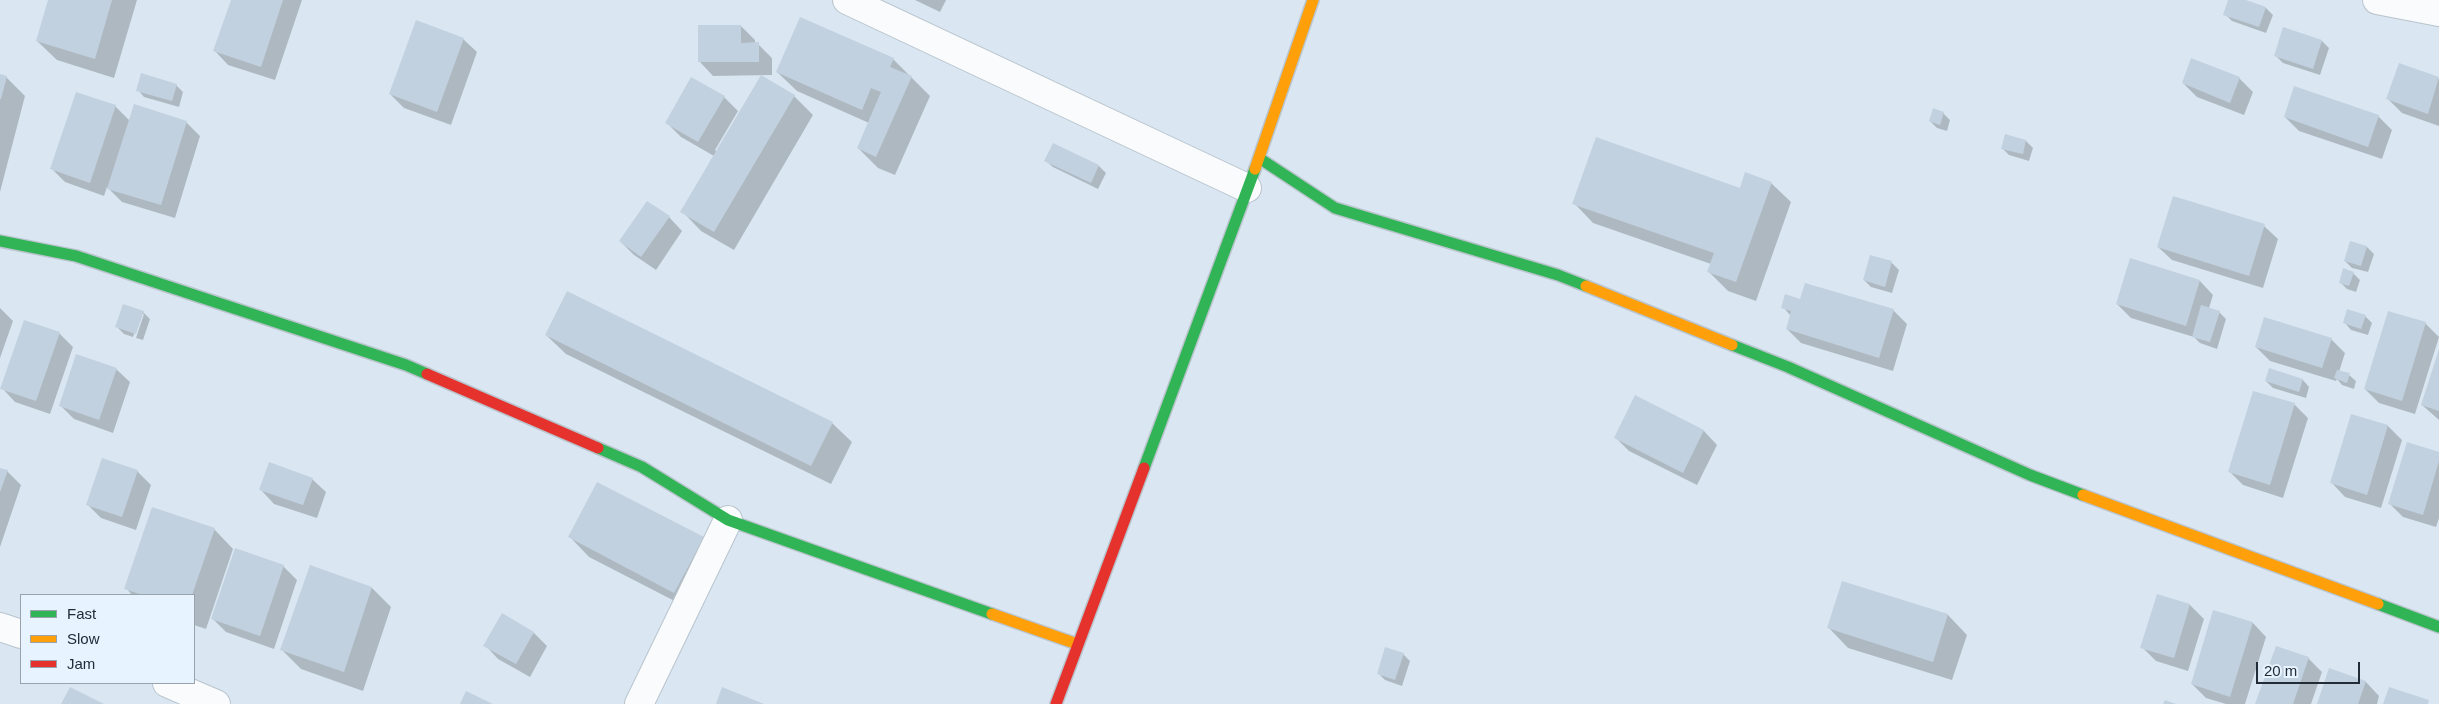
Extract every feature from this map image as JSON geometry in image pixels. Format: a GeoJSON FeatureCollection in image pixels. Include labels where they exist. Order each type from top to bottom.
{"type":"FeatureCollection","features":[{"type":"Feature","properties":{"kind":"street"},"geometry":{"type":"LineString","coordinates":[[847,0],[1247,188]]}},
{"type":"Feature","properties":{"kind":"street"},"geometry":{"type":"LineString","coordinates":[[1056,704],[1259,158],[1314,0]]}},
{"type":"Feature","properties":{"kind":"street"},"geometry":{"type":"LineString","coordinates":[[2377,0],[2439,12]]}},
{"type":"Feature","properties":{"kind":"street"},"geometry":{"type":"LineString","coordinates":[[1259,158],[1335,208],[1558,274],[1788,367],[2030,475],[2439,626]]}},
{"type":"Feature","properties":{"kind":"street"},"geometry":{"type":"LineString","coordinates":[[0,241],[76,256],[406,365],[642,467],[728,520],[1077,644]]}},
{"type":"Feature","properties":{"kind":"street"},"geometry":{"type":"LineString","coordinates":[[639,704],[728,520]]}},
{"type":"Feature","properties":{"kind":"street"},"geometry":{"type":"LineString","coordinates":[[0,627],[20,634]]}},
{"type":"Feature","properties":{"kind":"street"},"geometry":{"type":"LineString","coordinates":[[170,684],[216,704]]}},
{"type":"Feature","properties":{"kind":"building"},"geometry":{"type":"Polygon","coordinates":[[[48,0],[112,0],[95,59],[36,41],[48,0]]]}},
{"type":"Feature","properties":{"kind":"building"},"geometry":{"type":"Polygon","coordinates":[[[231,0],[283,0],[261,67],[213,51],[231,0]]]}},
{"type":"Feature","properties":{"kind":"building"},"geometry":{"type":"Polygon","coordinates":[[[2228,0],[2246,0],[2266,7],[2259,27],[2223,15],[2228,0]]]}},
{"type":"Feature","properties":{"kind":"building"},"geometry":{"type":"Polygon","coordinates":[[[800,17],[894,58],[890,67],[912,76],[876,157],[857,148],[881,92],[871,88],[862,110],[776,72],[800,17]]]}},
{"type":"Feature","properties":{"kind":"building"},"geometry":{"type":"Polygon","coordinates":[[[416,20],[464,38],[437,112],[389,94],[416,20]]]}},
{"type":"Feature","properties":{"kind":"building"},"geometry":{"type":"Polygon","coordinates":[[[698,25],[741,25],[741,43],[759,42],[759,62],[698,62],[698,25]]]}},
{"type":"Feature","properties":{"kind":"building"},"geometry":{"type":"Polygon","coordinates":[[[2283,27],[2322,40],[2313,69],[2274,56],[2283,27]]]}},
{"type":"Feature","properties":{"kind":"building"},"geometry":{"type":"Polygon","coordinates":[[[2191,58],[2240,77],[2230,103],[2182,83],[2191,58]]]}},
{"type":"Feature","properties":{"kind":"building"},"geometry":{"type":"Polygon","coordinates":[[[2399,63],[2439,77],[2428,114],[2386,99],[2399,63]]]}},
{"type":"Feature","properties":{"kind":"building"},"geometry":{"type":"Polygon","coordinates":[[[141,73],[177,84],[172,101],[136,91],[141,73]]]}},
{"type":"Feature","properties":{"kind":"building"},"geometry":{"type":"Polygon","coordinates":[[[0,74],[7,76],[1,99],[0,99],[0,74]]]}},
{"type":"Feature","properties":{"kind":"building"},"geometry":{"type":"Polygon","coordinates":[[[761,75],[795,95],[714,232],[680,212],[761,75]]]}},
{"type":"Feature","properties":{"kind":"building"},"geometry":{"type":"Polygon","coordinates":[[[691,77],[725,96],[698,142],[665,123],[691,77]]]}},
{"type":"Feature","properties":{"kind":"building"},"geometry":{"type":"Polygon","coordinates":[[[2294,86],[2379,115],[2368,147],[2284,117],[2294,86]]]}},
{"type":"Feature","properties":{"kind":"building"},"geometry":{"type":"Polygon","coordinates":[[[76,92],[116,105],[90,183],[50,169],[76,92]]]}},
{"type":"Feature","properties":{"kind":"building"},"geometry":{"type":"Polygon","coordinates":[[[134,104],[187,121],[161,205],[107,189],[134,104]]]}},
{"type":"Feature","properties":{"kind":"building"},"geometry":{"type":"Polygon","coordinates":[[[1933,108],[1944,112],[1940,125],[1929,121],[1933,108]]]}},
{"type":"Feature","properties":{"kind":"building"},"geometry":{"type":"Polygon","coordinates":[[[2005,134],[2026,140],[2023,154],[2001,149],[2005,134]]]}},
{"type":"Feature","properties":{"kind":"building"},"geometry":{"type":"Polygon","coordinates":[[[1596,137],[1740,188],[1745,172],[1772,182],[1736,282],[1707,272],[1714,253],[1572,204],[1596,137]]]}},
{"type":"Feature","properties":{"kind":"building"},"geometry":{"type":"Polygon","coordinates":[[[1053,143],[1099,165],[1091,183],[1044,161],[1053,143]]]}},
{"type":"Feature","properties":{"kind":"building"},"geometry":{"type":"Polygon","coordinates":[[[2173,196],[2265,224],[2249,276],[2157,247],[2173,196]]]}},
{"type":"Feature","properties":{"kind":"building"},"geometry":{"type":"Polygon","coordinates":[[[647,201],[670,216],[641,257],[619,241],[647,201]]]}},
{"type":"Feature","properties":{"kind":"building"},"geometry":{"type":"Polygon","coordinates":[[[2350,241],[2367,246],[2361,266],[2344,261],[2350,241]]]}},
{"type":"Feature","properties":{"kind":"building"},"geometry":{"type":"Polygon","coordinates":[[[1870,255],[1892,261],[1885,287],[1863,280],[1870,255]]]}},
{"type":"Feature","properties":{"kind":"building"},"geometry":{"type":"Polygon","coordinates":[[[2130,258],[2200,280],[2186,326],[2116,304],[2130,258]]]}},
{"type":"Feature","properties":{"kind":"building"},"geometry":{"type":"Polygon","coordinates":[[[2343,268],[2354,272],[2349,286],[2339,283],[2343,268]]]}},
{"type":"Feature","properties":{"kind":"building"},"geometry":{"type":"Polygon","coordinates":[[[1805,283],[1894,309],[1879,358],[1786,329],[1791,311],[1781,308],[1785,294],[1800,299],[1805,283]]]}},
{"type":"Feature","properties":{"kind":"building"},"geometry":{"type":"Polygon","coordinates":[[[567,291],[833,422],[811,466],[545,335],[567,291]]]}},
{"type":"Feature","properties":{"kind":"building"},"geometry":{"type":"Polygon","coordinates":[[[123,304],[144,311],[136,334],[115,327],[123,304]]]}},
{"type":"Feature","properties":{"kind":"building"},"geometry":{"type":"Polygon","coordinates":[[[2201,305],[2220,311],[2210,342],[2192,337],[2201,305]]]}},
{"type":"Feature","properties":{"kind":"building"},"geometry":{"type":"Polygon","coordinates":[[[2347,309],[2366,315],[2361,329],[2343,323],[2347,309]]]}},
{"type":"Feature","properties":{"kind":"building"},"geometry":{"type":"Polygon","coordinates":[[[2388,311],[2426,322],[2402,401],[2364,389],[2388,311]]]}},
{"type":"Feature","properties":{"kind":"building"},"geometry":{"type":"Polygon","coordinates":[[[2264,317],[2332,338],[2322,368],[2255,347],[2264,317]]]}},
{"type":"Feature","properties":{"kind":"building"},"geometry":{"type":"Polygon","coordinates":[[[24,320],[60,332],[36,401],[0,389],[24,320]]]}},
{"type":"Feature","properties":{"kind":"building"},"geometry":{"type":"Polygon","coordinates":[[[2439,349],[2439,411],[2421,405],[2439,349]]]}},
{"type":"Feature","properties":{"kind":"building"},"geometry":{"type":"Polygon","coordinates":[[[76,354],[117,368],[99,420],[59,406],[76,354]]]}},
{"type":"Feature","properties":{"kind":"building"},"geometry":{"type":"Polygon","coordinates":[[[2269,368],[2303,379],[2299,392],[2265,381],[2269,368]]]}},
{"type":"Feature","properties":{"kind":"building"},"geometry":{"type":"Polygon","coordinates":[[[2337,370],[2350,373],[2347,383],[2334,378],[2337,370]]]}},
{"type":"Feature","properties":{"kind":"building"},"geometry":{"type":"Polygon","coordinates":[[[2253,391],[2295,403],[2270,485],[2228,472],[2253,391]]]}},
{"type":"Feature","properties":{"kind":"building"},"geometry":{"type":"Polygon","coordinates":[[[1635,395],[1704,430],[1683,473],[1614,438],[1635,395]]]}},
{"type":"Feature","properties":{"kind":"building"},"geometry":{"type":"Polygon","coordinates":[[[2351,414],[2388,425],[2367,495],[2330,483],[2351,414]]]}},
{"type":"Feature","properties":{"kind":"building"},"geometry":{"type":"Polygon","coordinates":[[[2407,442],[2439,452],[2439,461],[2423,515],[2388,504],[2407,442]]]}},
{"type":"Feature","properties":{"kind":"building"},"geometry":{"type":"Polygon","coordinates":[[[102,458],[138,470],[122,517],[86,505],[102,458]]]}},
{"type":"Feature","properties":{"kind":"building"},"geometry":{"type":"Polygon","coordinates":[[[269,462],[313,478],[303,505],[259,490],[269,462]]]}},
{"type":"Feature","properties":{"kind":"building"},"geometry":{"type":"Polygon","coordinates":[[[0,468],[8,470],[0,492],[0,468]]]}},
{"type":"Feature","properties":{"kind":"building"},"geometry":{"type":"Polygon","coordinates":[[[597,482],[704,537],[674,593],[568,537],[597,482]]]}},
{"type":"Feature","properties":{"kind":"building"},"geometry":{"type":"Polygon","coordinates":[[[152,507],[215,528],[192,594],[140,594],[124,589],[152,507]]]}},
{"type":"Feature","properties":{"kind":"building"},"geometry":{"type":"Polygon","coordinates":[[[235,548],[284,565],[260,636],[211,619],[235,548]]]}},
{"type":"Feature","properties":{"kind":"building"},"geometry":{"type":"Polygon","coordinates":[[[310,565],[372,587],[344,672],[280,650],[310,565]]]}},
{"type":"Feature","properties":{"kind":"building"},"geometry":{"type":"Polygon","coordinates":[[[1842,581],[1948,614],[1933,662],[1827,628],[1842,581]]]}},
{"type":"Feature","properties":{"kind":"building"},"geometry":{"type":"Polygon","coordinates":[[[2157,594],[2190,604],[2174,658],[2140,648],[2157,594]]]}},
{"type":"Feature","properties":{"kind":"building"},"geometry":{"type":"Polygon","coordinates":[[[2213,610],[2253,622],[2230,697],[2191,684],[2213,610]]]}},
{"type":"Feature","properties":{"kind":"building"},"geometry":{"type":"Polygon","coordinates":[[[502,613],[534,632],[516,664],[483,646],[502,613]]]}},
{"type":"Feature","properties":{"kind":"building"},"geometry":{"type":"Polygon","coordinates":[[[2276,646],[2309,657],[2293,704],[2255,704],[2276,646]]]}},
{"type":"Feature","properties":{"kind":"building"},"geometry":{"type":"Polygon","coordinates":[[[1385,647],[1404,653],[1395,680],[1377,674],[1385,647]]]}},
{"type":"Feature","properties":{"kind":"building"},"geometry":{"type":"Polygon","coordinates":[[[2329,668],[2366,681],[2358,704],[2317,704],[2329,668]]]}},
{"type":"Feature","properties":{"kind":"building"},"geometry":{"type":"Polygon","coordinates":[[[70,687],[104,704],[61,704],[70,687]]]}},
{"type":"Feature","properties":{"kind":"building"},"geometry":{"type":"Polygon","coordinates":[[[722,687],[764,704],[716,704],[722,687]]]}},
{"type":"Feature","properties":{"kind":"building"},"geometry":{"type":"Polygon","coordinates":[[[2389,687],[2429,700],[2428,704],[2383,704],[2389,687]]]}},
{"type":"Feature","properties":{"kind":"building"},"geometry":{"type":"Polygon","coordinates":[[[466,691],[493,704],[460,704],[466,691]]]}},
{"type":"Feature","properties":{"kind":"building"},"geometry":{"type":"Polygon","coordinates":[[[2165,700],[2176,704],[2163,704],[2165,700]]]}},
{"type":"Feature","properties":{"kind":"traffic: fast"},"geometry":{"type":"LineString","coordinates":[[1259,158],[1335,208],[1558,275],[1586,286]]}},
{"type":"Feature","properties":{"kind":"traffic: fast"},"geometry":{"type":"LineString","coordinates":[[1144,468],[1255,169]]}},
{"type":"Feature","properties":{"kind":"traffic: fast"},"geometry":{"type":"LineString","coordinates":[[0,241],[76,256],[406,365],[427,374]]}},
{"type":"Feature","properties":{"kind":"traffic: fast"},"geometry":{"type":"LineString","coordinates":[[1732,345],[1788,367],[2030,475],[2083,495]]}},
{"type":"Feature","properties":{"kind":"traffic: fast"},"geometry":{"type":"LineString","coordinates":[[598,448],[642,467],[728,520],[992,614]]}},
{"type":"Feature","properties":{"kind":"traffic: fast"},"geometry":{"type":"LineString","coordinates":[[2378,604],[2439,627]]}},
{"type":"Feature","properties":{"kind":"traffic: slow"},"geometry":{"type":"LineString","coordinates":[[1255,169],[1313,0]]}},
{"type":"Feature","properties":{"kind":"traffic: slow"},"geometry":{"type":"LineString","coordinates":[[1586,286],[1732,345]]}},
{"type":"Feature","properties":{"kind":"traffic: slow"},"geometry":{"type":"LineString","coordinates":[[2083,495],[2378,604]]}},
{"type":"Feature","properties":{"kind":"traffic: slow"},"geometry":{"type":"LineString","coordinates":[[992,614],[1077,644]]}},
{"type":"Feature","properties":{"kind":"traffic: jam"},"geometry":{"type":"LineString","coordinates":[[427,374],[598,448]]}},
{"type":"Feature","properties":{"kind":"traffic: jam"},"geometry":{"type":"LineString","coordinates":[[1056,704],[1144,468]]}}]}
